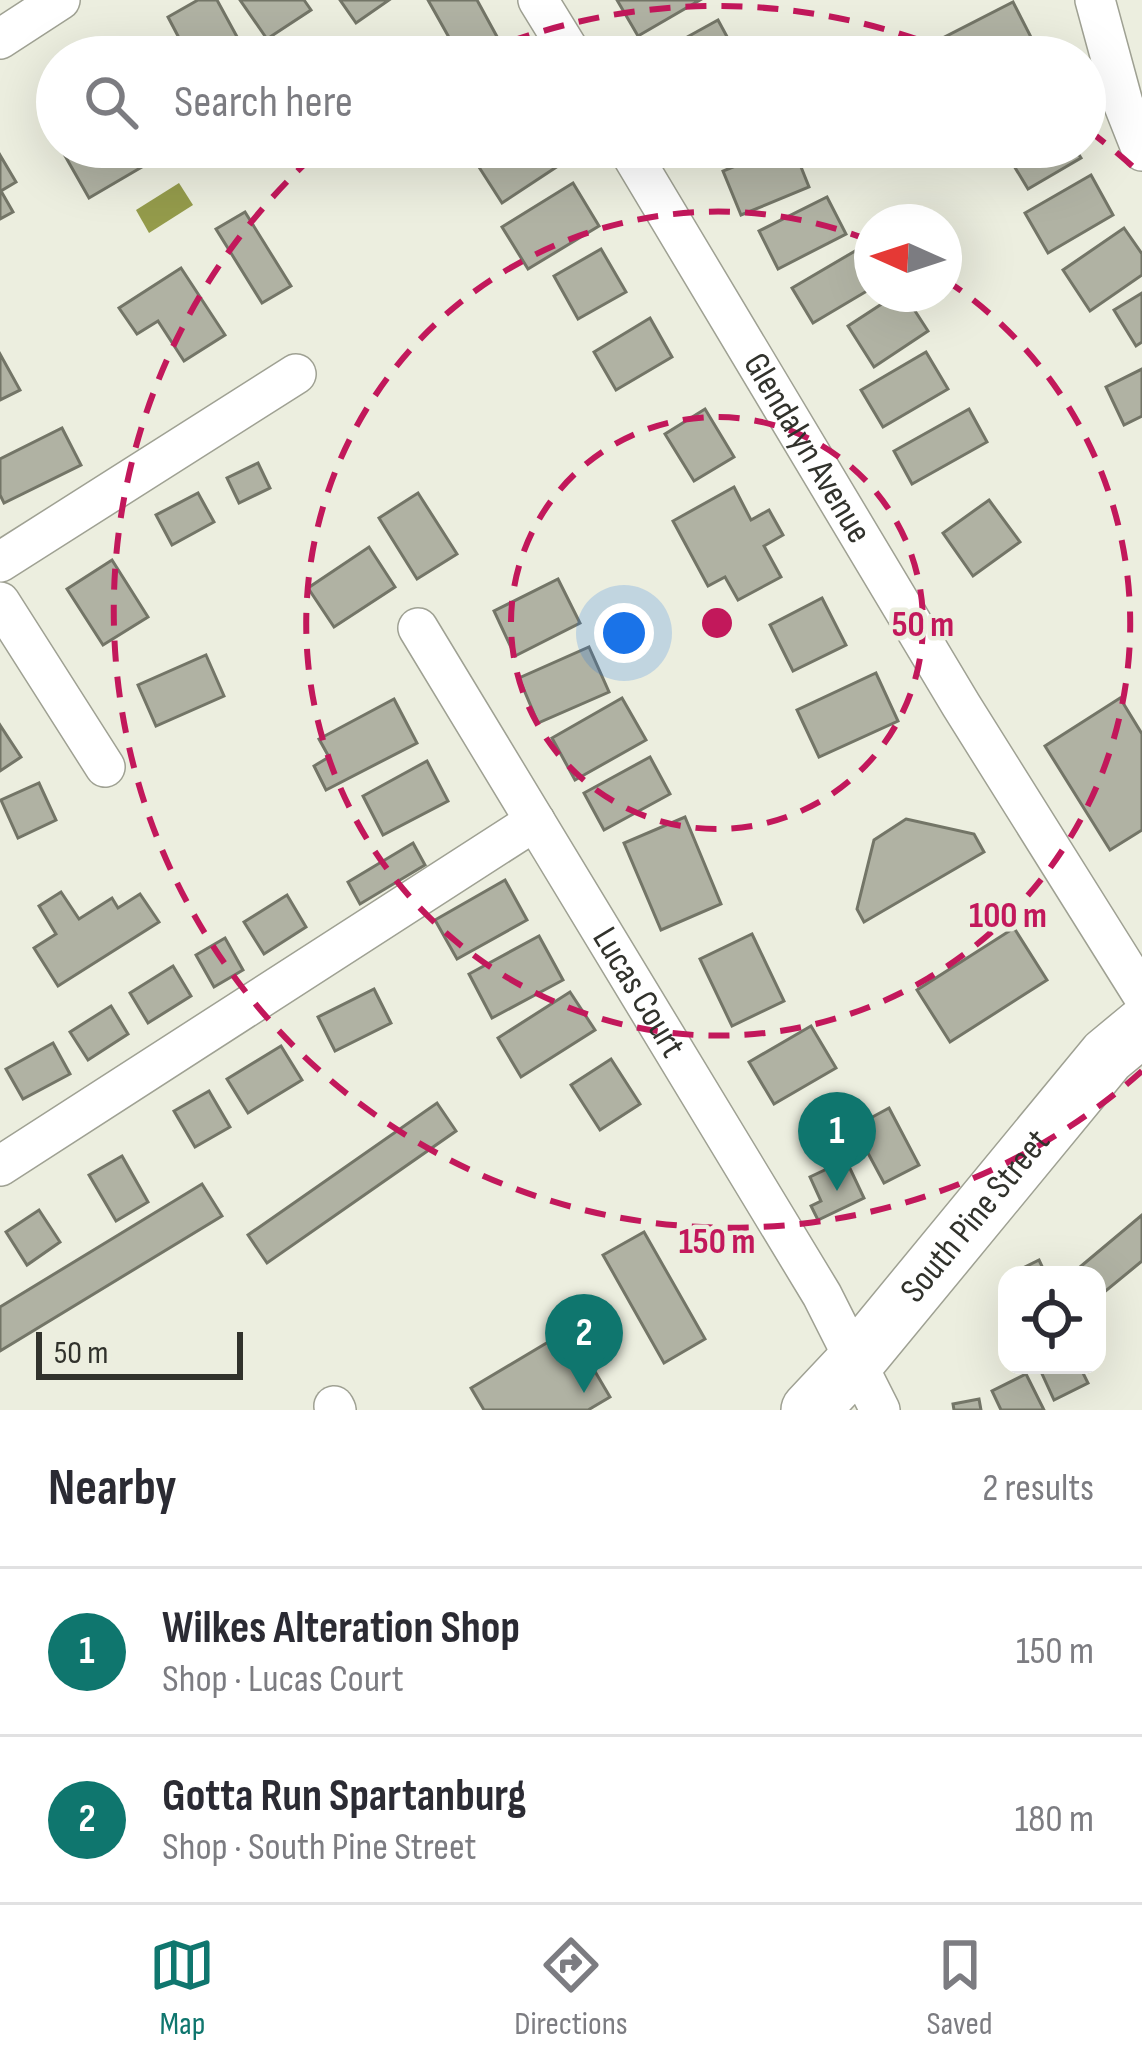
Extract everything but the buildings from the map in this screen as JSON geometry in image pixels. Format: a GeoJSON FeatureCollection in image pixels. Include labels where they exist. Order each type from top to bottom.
{"type":"FeatureCollection","features":[{"type":"Feature","properties":{"kind":"highway","name":"South Pine Street"},"geometry":{"type":"LineString","coordinates":[[810,1410],[868,1385],[1107,1056],[1142,1028]]}},
{"type":"Feature","properties":{"kind":"street"},"geometry":{"type":"LineString","coordinates":[[0,39],[60,0]]}},
{"type":"Feature","properties":{"kind":"street"},"geometry":{"type":"LineString","coordinates":[[538,0],[560,36]]}},
{"type":"Feature","properties":{"kind":"street"},"geometry":{"type":"LineString","coordinates":[[1095,0],[1105,36]]}},
{"type":"Feature","properties":{"kind":"street"},"geometry":{"type":"LineString","coordinates":[[1106,40],[1142,151]]}},
{"type":"Feature","properties":{"kind":"street","name":"Glendalyn Avenue"},"geometry":{"type":"LineString","coordinates":[[640,168],[970,720],[1142,994]]}},
{"type":"Feature","properties":{"kind":"street"},"geometry":{"type":"LineString","coordinates":[[0,562],[296,374]]}},
{"type":"Feature","properties":{"kind":"street"},"geometry":{"type":"LineString","coordinates":[[0,602],[105,767]]}},
{"type":"Feature","properties":{"kind":"street","name":"Lucas Court"},"geometry":{"type":"LineString","coordinates":[[418,628],[822,1295],[868,1385]]}},
{"type":"Feature","properties":{"kind":"street"},"geometry":{"type":"LineString","coordinates":[[0,1166],[535,821]]}},
{"type":"Feature","properties":{"kind":"shaded area"},"geometry":{"type":"Polygon","coordinates":[[[179,183],[193,205],[149,233],[136,210],[179,183]]]}},
{"type":"Feature","properties":{"kind":"place","name":"Wilkes Alteration Shop"},"geometry":{"type":"Point","coordinates":[837,1191]}},
{"type":"Feature","properties":{"kind":"place","name":"Gotta Run Spartanburg"},"geometry":{"type":"Point","coordinates":[584,1393]}}]}
